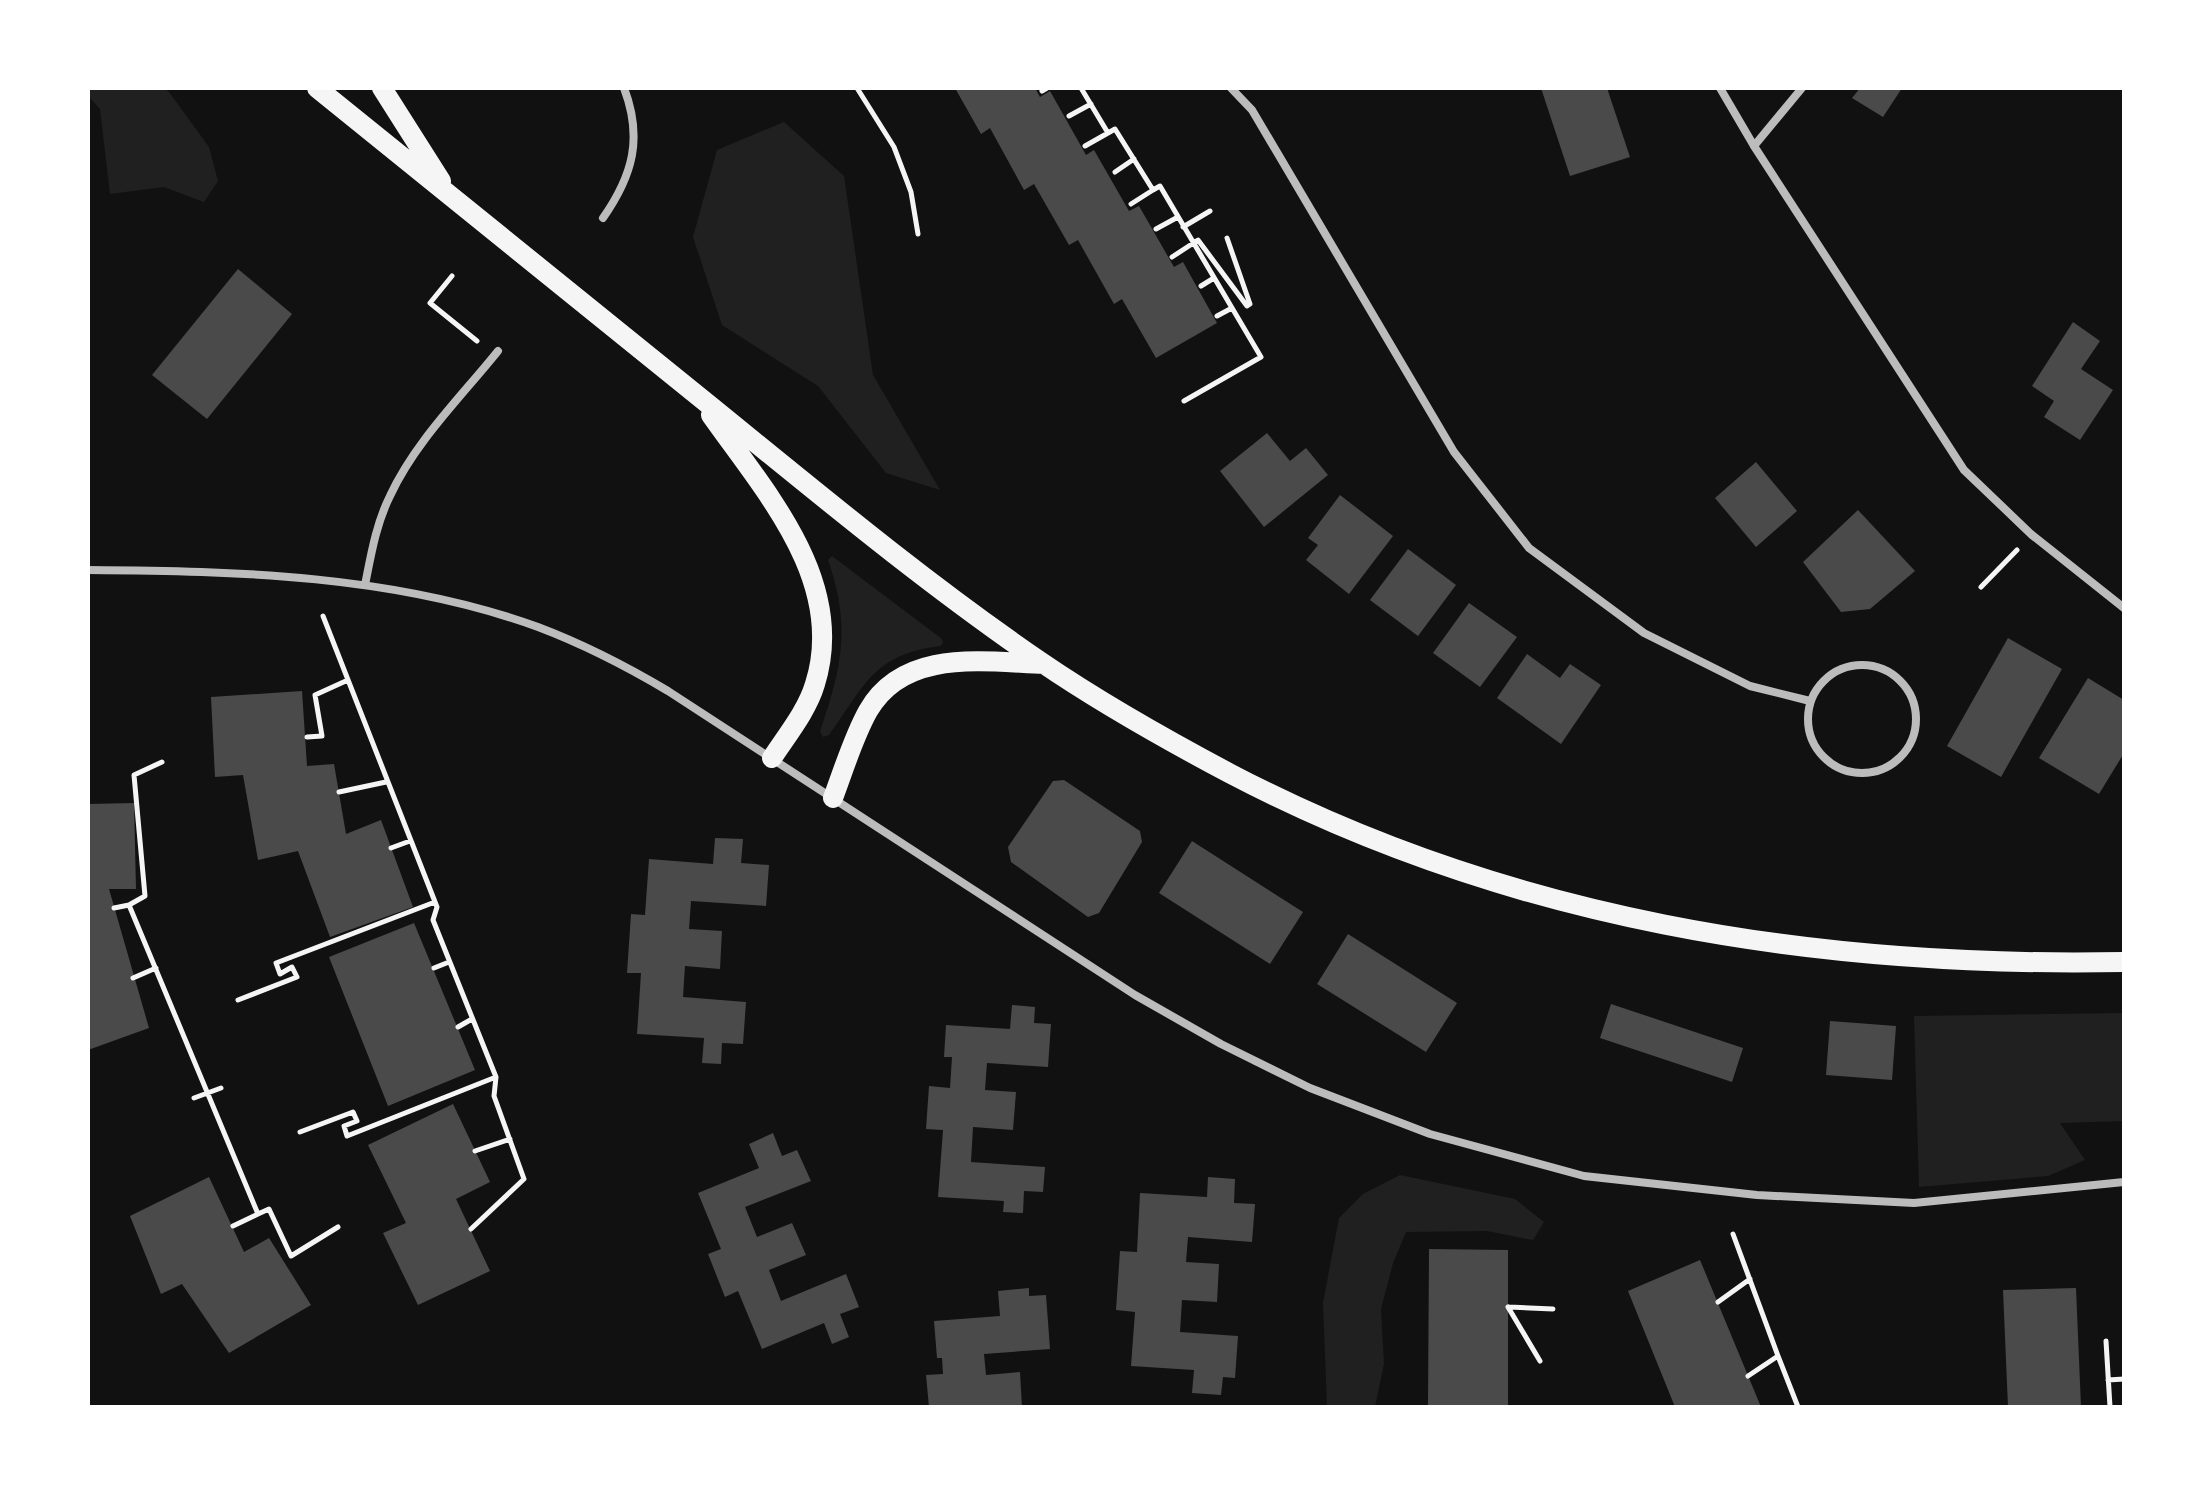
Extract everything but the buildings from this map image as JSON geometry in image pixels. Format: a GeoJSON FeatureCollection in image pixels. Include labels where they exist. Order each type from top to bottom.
{"type":"FeatureCollection","features":[{"type":"Feature","properties":{"kind":"main road"},"geometry":{"type":"LineString","coordinates":[[317,88],[886,547],[1044,664],[1193,753],[1285,799],[1436,862],[1510,886],[1676,928],[1836,952],[1939,961],[2124,962]]}},
{"type":"Feature","properties":{"kind":"main road"},"geometry":{"type":"LineString","coordinates":[[382,88],[449,195]]}},
{"type":"Feature","properties":{"kind":"main road"},"geometry":{"type":"LineString","coordinates":[[697,396],[786,525],[808,566],[820,607],[823,639],[815,686],[805,708],[772,758]]}},
{"type":"Feature","properties":{"kind":"main road"},"geometry":{"type":"LineString","coordinates":[[833,798],[870,708],[882,692],[897,680],[927,667],[954,662],[1044,664]]}},
{"type":"Feature","properties":{"kind":"street"},"geometry":{"type":"LineString","coordinates":[[603,218],[618,197],[633,157],[633,121],[624,88]]}},
{"type":"Feature","properties":{"kind":"street"},"geometry":{"type":"LineString","coordinates":[[1231,88],[1252,110],[1454,452],[1529,548],[1644,633],[1750,686],[1810,701]]}},
{"type":"Feature","properties":{"kind":"street"},"geometry":{"type":"LineString","coordinates":[[1720,88],[1754,146],[1964,470],[2032,535],[2124,608]]}},
{"type":"Feature","properties":{"kind":"street"},"geometry":{"type":"LineString","coordinates":[[1754,146],[1802,88]]}},
{"type":"Feature","properties":{"kind":"street"},"geometry":{"type":"LineString","coordinates":[[365,585],[376,532],[389,496],[415,453],[498,351]]}},
{"type":"Feature","properties":{"kind":"street"},"geometry":{"type":"LineString","coordinates":[[88,570],[160,570],[365,585],[483,610],[591,649],[668,691],[1135,995],[1221,1044],[1310,1088],[1430,1134],[1584,1176],[1757,1195],[1914,1203],[2124,1182]]}},
{"type":"Feature","properties":{"kind":"street"},"geometry":{"type":"LineString","coordinates":[[1869,665],[1887,671],[1902,682],[1912,698],[1916,717],[1914,735],[1905,752],[1893,764],[1878,772],[1861,774],[1844,771],[1829,763],[1817,751],[1809,736],[1807,719],[1810,701],[1819,685],[1833,673],[1850,666],[1869,665]]}},
{"type":"Feature","properties":{"kind":"path"},"geometry":{"type":"LineString","coordinates":[[857,88],[894,147],[911,192],[918,234]]}},
{"type":"Feature","properties":{"kind":"path"},"geometry":{"type":"LineString","coordinates":[[1081,88],[1108,133]]}},
{"type":"Feature","properties":{"kind":"path"},"geometry":{"type":"LineString","coordinates":[[1069,116],[1091,104]]}},
{"type":"Feature","properties":{"kind":"path"},"geometry":{"type":"LineString","coordinates":[[1085,146],[1115,129],[1153,190]]}},
{"type":"Feature","properties":{"kind":"path"},"geometry":{"type":"LineString","coordinates":[[1115,172],[1134,159]]}},
{"type":"Feature","properties":{"kind":"path"},"geometry":{"type":"LineString","coordinates":[[1131,204],[1160,186],[1261,357],[1184,401]]}},
{"type":"Feature","properties":{"kind":"path"},"geometry":{"type":"LineString","coordinates":[[1183,227],[1210,211]]}},
{"type":"Feature","properties":{"kind":"path"},"geometry":{"type":"LineString","coordinates":[[1156,229],[1178,217]]}},
{"type":"Feature","properties":{"kind":"path"},"geometry":{"type":"LineString","coordinates":[[1172,257],[1198,240],[1247,306],[1250,304],[1227,238]]}},
{"type":"Feature","properties":{"kind":"path"},"geometry":{"type":"LineString","coordinates":[[452,276],[430,303],[478,342]]}},
{"type":"Feature","properties":{"kind":"path"},"geometry":{"type":"LineString","coordinates":[[1201,286],[1214,278]]}},
{"type":"Feature","properties":{"kind":"path"},"geometry":{"type":"LineString","coordinates":[[1217,316],[1232,308]]}},
{"type":"Feature","properties":{"kind":"path"},"geometry":{"type":"LineString","coordinates":[[1981,587],[2032,535]]}},
{"type":"Feature","properties":{"kind":"path"},"geometry":{"type":"LineString","coordinates":[[323,616],[437,907],[433,920],[496,1077],[494,1096],[524,1179],[471,1229]]}},
{"type":"Feature","properties":{"kind":"path"},"geometry":{"type":"LineString","coordinates":[[307,737],[322,736],[315,695],[348,680]]}},
{"type":"Feature","properties":{"kind":"path"},"geometry":{"type":"LineString","coordinates":[[114,908],[129,905],[145,896],[134,775],[162,762]]}},
{"type":"Feature","properties":{"kind":"path"},"geometry":{"type":"LineString","coordinates":[[339,792],[386,782]]}},
{"type":"Feature","properties":{"kind":"path"},"geometry":{"type":"LineString","coordinates":[[391,848],[410,841]]}},
{"type":"Feature","properties":{"kind":"path"},"geometry":{"type":"LineString","coordinates":[[238,1000],[297,977],[292,967],[280,974],[276,963],[435,902]]}},
{"type":"Feature","properties":{"kind":"path"},"geometry":{"type":"LineString","coordinates":[[129,905],[258,1214]]}},
{"type":"Feature","properties":{"kind":"path"},"geometry":{"type":"LineString","coordinates":[[434,968],[449,962]]}},
{"type":"Feature","properties":{"kind":"path"},"geometry":{"type":"LineString","coordinates":[[133,978],[156,968]]}},
{"type":"Feature","properties":{"kind":"path"},"geometry":{"type":"LineString","coordinates":[[458,1027],[472,1019]]}},
{"type":"Feature","properties":{"kind":"path"},"geometry":{"type":"LineString","coordinates":[[300,1132],[353,1112],[357,1121],[344,1126],[347,1136],[496,1077]]}},
{"type":"Feature","properties":{"kind":"path"},"geometry":{"type":"LineString","coordinates":[[194,1098],[221,1088]]}},
{"type":"Feature","properties":{"kind":"path"},"geometry":{"type":"LineString","coordinates":[[475,1151],[510,1139]]}},
{"type":"Feature","properties":{"kind":"path"},"geometry":{"type":"LineString","coordinates":[[233,1226],[269,1209],[291,1256],[338,1227]]}},
{"type":"Feature","properties":{"kind":"path"},"geometry":{"type":"LineString","coordinates":[[1733,1234],[1798,1407]]}},
{"type":"Feature","properties":{"kind":"path"},"geometry":{"type":"LineString","coordinates":[[1718,1302],[1750,1279]]}},
{"type":"Feature","properties":{"kind":"path"},"geometry":{"type":"LineString","coordinates":[[1540,1361],[1508,1307],[1553,1309]]}},
{"type":"Feature","properties":{"kind":"path"},"geometry":{"type":"LineString","coordinates":[[2106,1341],[2110,1407]]}},
{"type":"Feature","properties":{"kind":"path"},"geometry":{"type":"LineString","coordinates":[[1748,1376],[1778,1356]]}},
{"type":"Feature","properties":{"kind":"path"},"geometry":{"type":"LineString","coordinates":[[2108,1380],[2124,1379]]}},
{"type":"Feature","properties":{"kind":"shaded area"},"geometry":{"type":"Polygon","coordinates":[[[88,88],[164,88],[169,92],[209,147],[218,181],[204,202],[164,187],[110,194],[100,109],[88,96],[88,88]]]}},
{"type":"Feature","properties":{"kind":"shaded area"},"geometry":{"type":"Polygon","coordinates":[[[784,122],[844,176],[873,375],[940,490],[886,473],[818,386],[722,325],[693,237],[717,150],[784,122]]]}},
{"type":"Feature","properties":{"kind":"shaded area"},"geometry":{"type":"Polygon","coordinates":[[[832,556],[942,639],[943,643],[917,650],[884,665],[862,688],[829,735],[823,737],[820,731],[834,687],[841,646],[840,605],[828,560],[832,556]]]}},
{"type":"Feature","properties":{"kind":"shaded area"},"geometry":{"type":"Polygon","coordinates":[[[2124,1013],[2124,1121],[2060,1123],[2085,1160],[2048,1176],[1919,1187],[1914,1016],[2124,1013]]]}},
{"type":"Feature","properties":{"kind":"shaded area"},"geometry":{"type":"Polygon","coordinates":[[[1400,1175],[1515,1199],[1544,1222],[1533,1240],[1487,1231],[1406,1232],[1393,1263],[1381,1309],[1384,1364],[1375,1407],[1327,1407],[1323,1303],[1339,1218],[1363,1194],[1400,1175]]]}}]}
